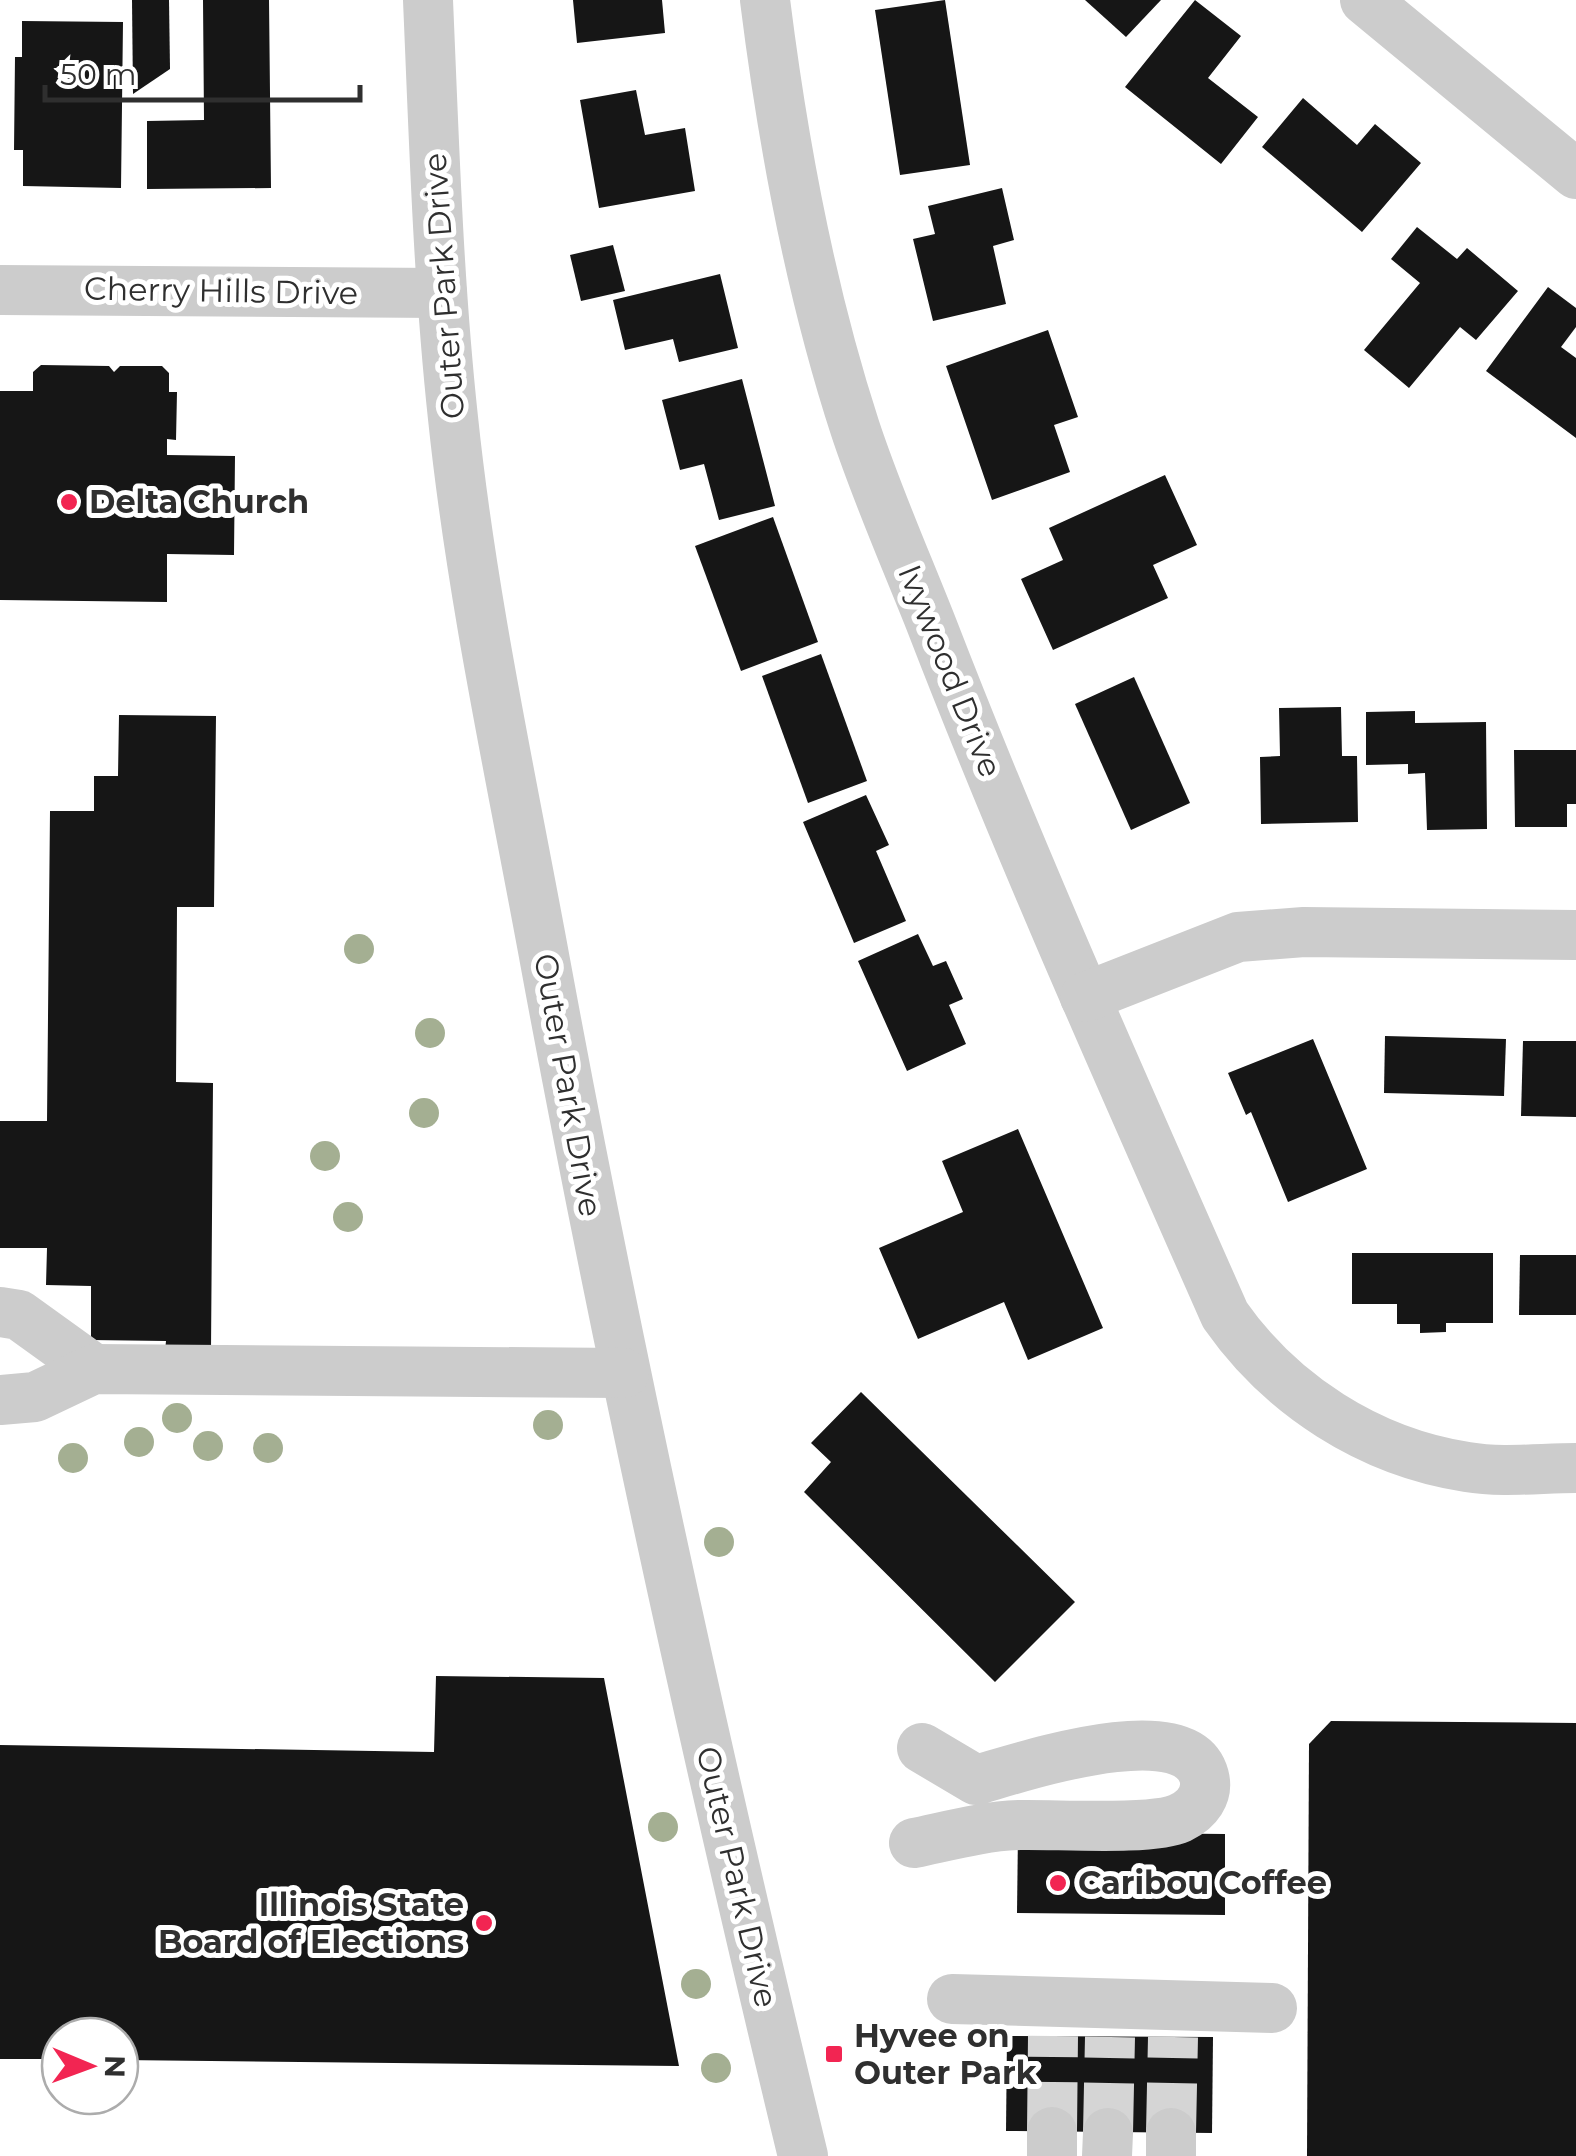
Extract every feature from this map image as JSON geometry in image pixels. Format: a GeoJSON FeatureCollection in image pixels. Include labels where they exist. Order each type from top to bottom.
{"type":"FeatureCollection","features":[{"type":"Feature","properties":{"kind":"street","name":"Outer Park Drive"},"geometry":{"type":"LineString","coordinates":[[428,0],[442,293],[452,418],[469,546],[624,1373],[712,1774],[803,2156]]}},
{"type":"Feature","properties":{"kind":"street","name":"Ivywood Drive"},"geometry":{"type":"LineString","coordinates":[[765,0],[779,113],[819,302],[855,429],[964,710],[1085,998],[1225,1314],[1248,1348],[1284,1384],[1371,1438],[1416,1456],[1470,1468],[1576,1468]]}},
{"type":"Feature","properties":{"kind":"street"},"geometry":{"type":"LineString","coordinates":[[1366,0],[1576,174]]}},
{"type":"Feature","properties":{"kind":"street","name":"Cherry Hills Drive"},"geometry":{"type":"LineString","coordinates":[[0,290],[442,293]]}},
{"type":"Feature","properties":{"kind":"street"},"geometry":{"type":"LineString","coordinates":[[1085,998],[1238,937],[1304,932],[1576,934]]}},
{"type":"Feature","properties":{"kind":"street"},"geometry":{"type":"LineString","coordinates":[[0,1312],[19,1315],[94,1369]]}},
{"type":"Feature","properties":{"kind":"street"},"geometry":{"type":"LineString","coordinates":[[0,1400],[36,1397],[94,1369],[624,1373]]}},
{"type":"Feature","properties":{"kind":"street"},"geometry":{"type":"LineString","coordinates":[[914,1843],[1014,1825],[1177,1820],[1198,1807],[1206,1788],[1204,1772],[1192,1756],[1174,1747],[1086,1749],[976,1780],[922,1748]]}},
{"type":"Feature","properties":{"kind":"street"},"geometry":{"type":"LineString","coordinates":[[952,2000],[1053,2019],[1111,2021],[1174,2021],[1272,2008]]}},
{"type":"Feature","properties":{"kind":"building"},"geometry":{"type":"Polygon","coordinates":[[[132,0],[169,0],[170,69],[133,94],[132,0]]]}},
{"type":"Feature","properties":{"kind":"building"},"geometry":{"type":"Polygon","coordinates":[[[203,0],[269,0],[271,188],[147,189],[147,121],[204,120],[203,0]]]}},
{"type":"Feature","properties":{"kind":"building"},"geometry":{"type":"Polygon","coordinates":[[[573,0],[662,0],[665,33],[577,43],[573,0]]]}},
{"type":"Feature","properties":{"kind":"building"},"geometry":{"type":"Polygon","coordinates":[[[945,0],[970,165],[900,175],[875,10],[945,0]]]}},
{"type":"Feature","properties":{"kind":"building"},"geometry":{"type":"Polygon","coordinates":[[[1085,0],[1161,0],[1126,37],[1085,0]]]}},
{"type":"Feature","properties":{"kind":"building"},"geometry":{"type":"Polygon","coordinates":[[[1195,0],[1241,36],[1208,78],[1258,117],[1221,164],[1125,87],[1195,0]]]}},
{"type":"Feature","properties":{"kind":"building"},"geometry":{"type":"Polygon","coordinates":[[[22,21],[123,22],[121,188],[23,186],[23,150],[14,150],[15,57],[22,57],[22,21]]]}},
{"type":"Feature","properties":{"kind":"building"},"geometry":{"type":"Polygon","coordinates":[[[636,90],[645,135],[685,128],[695,191],[599,208],[580,100],[636,90]]]}},
{"type":"Feature","properties":{"kind":"building"},"geometry":{"type":"Polygon","coordinates":[[[1303,98],[1357,145],[1375,124],[1421,163],[1362,232],[1262,147],[1303,98]]]}},
{"type":"Feature","properties":{"kind":"building"},"geometry":{"type":"Polygon","coordinates":[[[1002,188],[1014,240],[993,246],[1006,304],[933,321],[913,239],[935,234],[928,206],[1002,188]]]}},
{"type":"Feature","properties":{"kind":"building"},"geometry":{"type":"Polygon","coordinates":[[[1417,227],[1457,259],[1467,248],[1518,291],[1476,340],[1460,327],[1409,388],[1364,350],[1420,283],[1391,259],[1417,227]]]}},
{"type":"Feature","properties":{"kind":"building"},"geometry":{"type":"Polygon","coordinates":[[[613,245],[625,291],[581,301],[570,255],[613,245]]]}},
{"type":"Feature","properties":{"kind":"building"},"geometry":{"type":"Polygon","coordinates":[[[720,274],[738,348],[679,362],[673,339],[625,350],[613,300],[720,274]]]}},
{"type":"Feature","properties":{"kind":"building"},"geometry":{"type":"Polygon","coordinates":[[[1548,287],[1576,308],[1576,327],[1561,347],[1576,358],[1576,438],[1486,371],[1548,287]]]}},
{"type":"Feature","properties":{"kind":"building"},"geometry":{"type":"Polygon","coordinates":[[[1048,330],[1078,417],[1054,425],[1070,472],[992,500],[946,366],[1048,330]]]}},
{"type":"Feature","properties":{"kind":"building"},"geometry":{"type":"Polygon","coordinates":[[[41,365],[109,366],[114,372],[120,366],[162,366],[169,373],[169,392],[177,392],[176,440],[167,439],[167,455],[235,456],[234,555],[167,554],[167,602],[0,600],[0,391],[33,391],[33,372],[41,365]]]}},
{"type":"Feature","properties":{"kind":"building"},"geometry":{"type":"Polygon","coordinates":[[[742,379],[775,506],[719,520],[704,464],[680,470],[662,400],[742,379]]]}},
{"type":"Feature","properties":{"kind":"building"},"geometry":{"type":"Polygon","coordinates":[[[1165,475],[1197,545],[1153,565],[1168,598],[1053,650],[1021,579],[1063,560],[1049,528],[1165,475]]]}},
{"type":"Feature","properties":{"kind":"building"},"geometry":{"type":"Polygon","coordinates":[[[773,517],[818,642],[741,671],[695,546],[773,517]]]}},
{"type":"Feature","properties":{"kind":"building"},"geometry":{"type":"Polygon","coordinates":[[[821,654],[867,781],[808,803],[762,676],[821,654]]]}},
{"type":"Feature","properties":{"kind":"building"},"geometry":{"type":"Polygon","coordinates":[[[1134,677],[1190,803],[1131,830],[1075,704],[1134,677]]]}},
{"type":"Feature","properties":{"kind":"building"},"geometry":{"type":"Polygon","coordinates":[[[1341,707],[1342,756],[1357,756],[1358,822],[1261,824],[1260,757],[1280,756],[1279,708],[1341,707]]]}},
{"type":"Feature","properties":{"kind":"building"},"geometry":{"type":"Polygon","coordinates":[[[1415,711],[1415,723],[1486,722],[1487,829],[1427,830],[1425,773],[1408,774],[1408,764],[1366,765],[1366,712],[1415,711]]]}},
{"type":"Feature","properties":{"kind":"building"},"geometry":{"type":"Polygon","coordinates":[[[119,715],[216,716],[214,907],[177,907],[176,1082],[213,1083],[211,1351],[165,1351],[166,1341],[91,1340],[91,1286],[46,1285],[47,1248],[0,1248],[0,1121],[47,1121],[50,811],[94,811],[94,776],[118,776],[119,715]]]}},
{"type":"Feature","properties":{"kind":"building"},"geometry":{"type":"Polygon","coordinates":[[[1514,750],[1576,750],[1576,804],[1567,804],[1567,827],[1515,827],[1514,750]]]}},
{"type":"Feature","properties":{"kind":"building"},"geometry":{"type":"Polygon","coordinates":[[[866,795],[889,845],[876,851],[906,921],[854,943],[803,822],[866,795]]]}},
{"type":"Feature","properties":{"kind":"building"},"geometry":{"type":"Polygon","coordinates":[[[918,934],[933,966],[946,961],[963,999],[949,1005],[966,1044],[907,1071],[858,961],[918,934]]]}},
{"type":"Feature","properties":{"kind":"building"},"geometry":{"type":"Polygon","coordinates":[[[1385,1036],[1506,1039],[1504,1096],[1384,1093],[1385,1036]]]}},
{"type":"Feature","properties":{"kind":"building"},"geometry":{"type":"Polygon","coordinates":[[[1313,1039],[1367,1169],[1288,1202],[1251,1112],[1246,1115],[1228,1073],[1313,1039]]]}},
{"type":"Feature","properties":{"kind":"building"},"geometry":{"type":"Polygon","coordinates":[[[1523,1041],[1576,1041],[1576,1117],[1521,1116],[1523,1041]]]}},
{"type":"Feature","properties":{"kind":"building"},"geometry":{"type":"Polygon","coordinates":[[[1018,1129],[1103,1328],[1028,1360],[1004,1302],[918,1339],[879,1248],[963,1212],[942,1161],[1018,1129]]]}},
{"type":"Feature","properties":{"kind":"building"},"geometry":{"type":"Polygon","coordinates":[[[1352,1253],[1493,1253],[1493,1323],[1446,1323],[1446,1332],[1420,1333],[1420,1324],[1397,1324],[1397,1304],[1352,1304],[1352,1253]]]}},
{"type":"Feature","properties":{"kind":"building"},"geometry":{"type":"Polygon","coordinates":[[[1520,1255],[1576,1255],[1576,1315],[1519,1315],[1520,1255]]]}},
{"type":"Feature","properties":{"kind":"building"},"geometry":{"type":"Polygon","coordinates":[[[861,1392],[1075,1602],[995,1682],[804,1492],[831,1462],[811,1443],[861,1392]]]}},
{"type":"Feature","properties":{"kind":"building"},"geometry":{"type":"Polygon","coordinates":[[[436,1676],[604,1678],[679,2066],[140,2060],[140,2016],[40,2016],[40,2059],[0,2059],[0,1745],[434,1752],[436,1676]]]}},
{"type":"Feature","properties":{"kind":"building"},"geometry":{"type":"Polygon","coordinates":[[[1331,1721],[1576,1723],[1576,2156],[1307,2156],[1309,1744],[1331,1721]]]}},
{"type":"Feature","properties":{"kind":"building"},"geometry":{"type":"Polygon","coordinates":[[[1018,1832],[1225,1834],[1225,1915],[1017,1913],[1018,1832]]]}},
{"type":"Feature","properties":{"kind":"building"},"geometry":{"type":"Polygon","coordinates":[[[1007,2036],[1213,2037],[1212,2133],[1006,2131],[1007,2036]]]}},
{"type":"Feature","properties":{"kind":"tunnel"},"geometry":{"type":"LineString","coordinates":[[1052,2132],[1053,2036]]}},
{"type":"Feature","properties":{"kind":"tunnel"},"geometry":{"type":"LineString","coordinates":[[1108,2133],[1110,2037]]}},
{"type":"Feature","properties":{"kind":"tunnel"},"geometry":{"type":"LineString","coordinates":[[1171,2133],[1173,2037]]}},
{"type":"Feature","properties":{"kind":"place","name":"Delta Church"},"geometry":{"type":"Point","coordinates":[69,502]}},
{"type":"Feature","properties":{"kind":"place","name":"Caribou Coffee"},"geometry":{"type":"Point","coordinates":[1058,1883]}},
{"type":"Feature","properties":{"kind":"place","name":"Illinois State Board of Elections"},"geometry":{"type":"Point","coordinates":[484,1923]}},
{"type":"Feature","properties":{"kind":"place","name":"Hyvee on Outer Park"},"geometry":{"type":"Point","coordinates":[834,2054]}}]}
